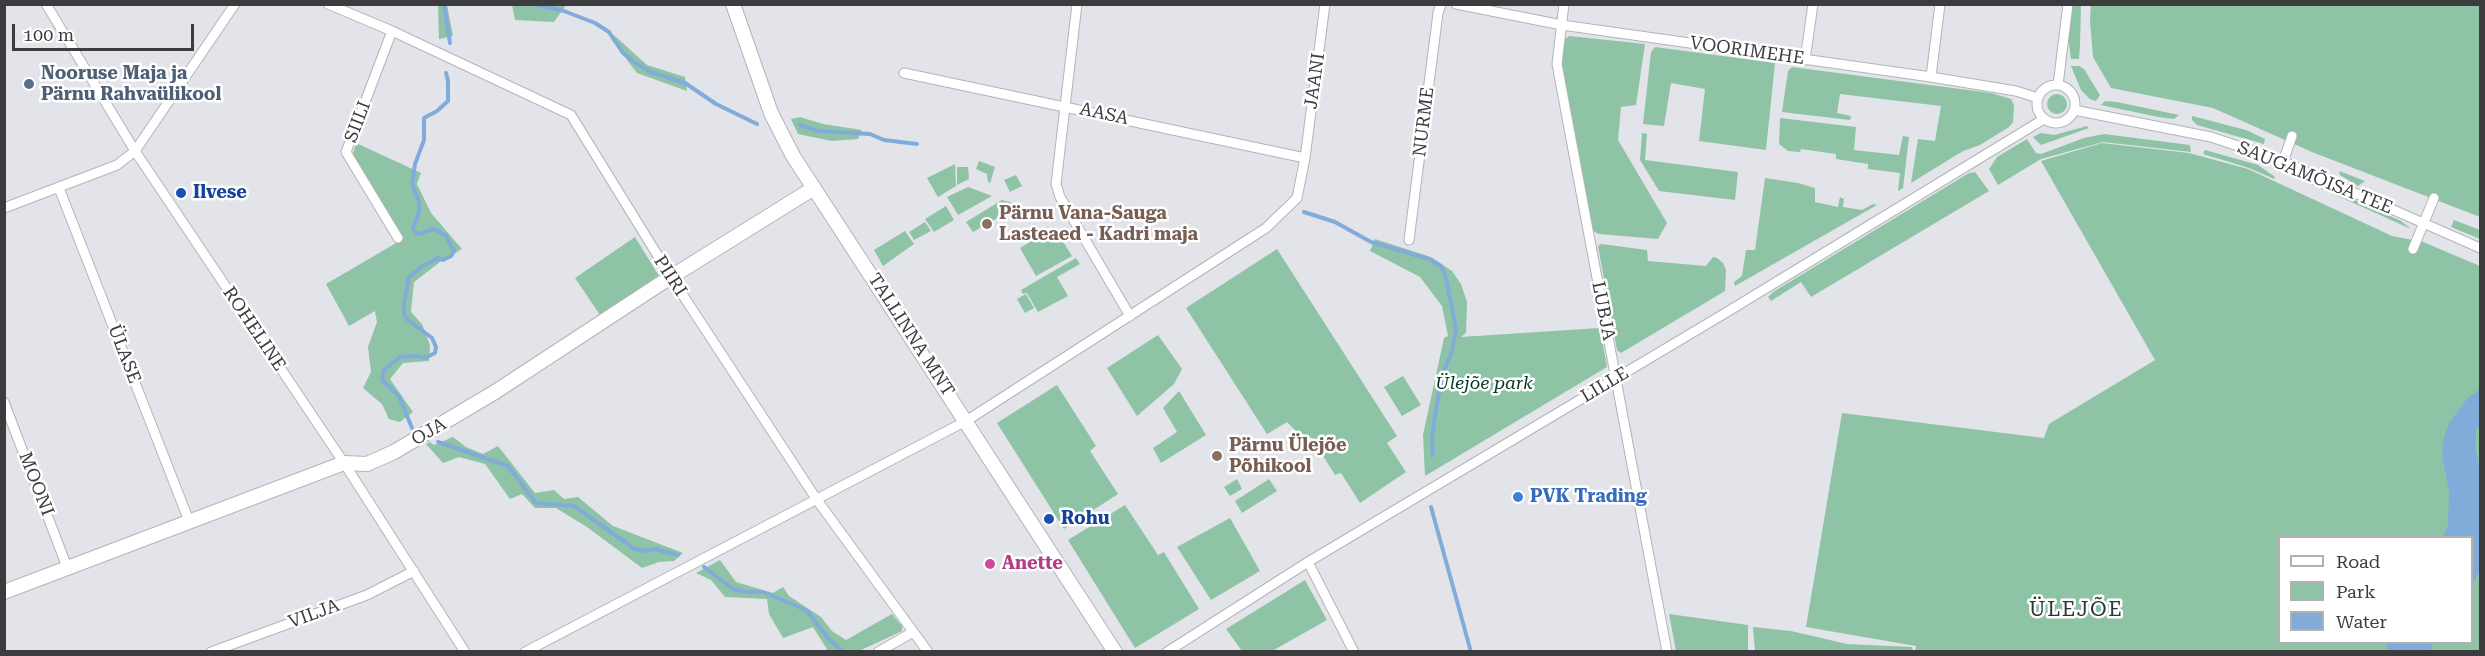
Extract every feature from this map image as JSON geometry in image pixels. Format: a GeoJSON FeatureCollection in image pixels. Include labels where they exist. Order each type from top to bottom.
{"type":"FeatureCollection","features":[{"type":"Feature","properties":{"kind":"street","name":"ROHELINE"},"geometry":{"type":"LineString","coordinates":[[46,4],[135,151],[344,463],[465,651]]}},
{"type":"Feature","properties":{"kind":"street"},"geometry":{"type":"LineString","coordinates":[[4,208],[117,165],[135,151],[235,4]]}},
{"type":"Feature","properties":{"kind":"street","name":"PIIRI"},"geometry":{"type":"LineString","coordinates":[[328,4],[571,115],[670,277],[818,500],[927,651]]}},
{"type":"Feature","properties":{"kind":"street","name":"TALLINNA MNT"},"geometry":{"type":"LineString","coordinates":[[733,4],[771,113],[793,156],[1115,651]]}},
{"type":"Feature","properties":{"kind":"street"},"geometry":{"type":"LineString","coordinates":[[1077,4],[1056,184],[1060,197],[1130,316]]}},
{"type":"Feature","properties":{"kind":"street","name":"JAANI"},"geometry":{"type":"LineString","coordinates":[[1305,158],[1325,4]]}},
{"type":"Feature","properties":{"kind":"street","name":"NURME"},"geometry":{"type":"LineString","coordinates":[[1408,240],[1441,4]]}},
{"type":"Feature","properties":{"kind":"street","name":"VOORIMEHE"},"geometry":{"type":"LineString","coordinates":[[1456,4],[1562,25],[1931,77],[2016,91],[2038,98]]}},
{"type":"Feature","properties":{"kind":"street","name":"LUBJA"},"geometry":{"type":"LineString","coordinates":[[1564,4],[1557,64],[1667,651]]}},
{"type":"Feature","properties":{"kind":"street"},"geometry":{"type":"LineString","coordinates":[[1805,60],[1813,4]]}},
{"type":"Feature","properties":{"kind":"street"},"geometry":{"type":"LineString","coordinates":[[1931,77],[1940,4]]}},
{"type":"Feature","properties":{"kind":"street"},"geometry":{"type":"LineString","coordinates":[[2058,86],[2068,4]]}},
{"type":"Feature","properties":{"kind":"street","name":"SIILI"},"geometry":{"type":"LineString","coordinates":[[392,32],[346,152],[398,238]]}},
{"type":"Feature","properties":{"kind":"street","name":"AASA"},"geometry":{"type":"LineString","coordinates":[[904,73],[1305,158]]}},
{"type":"Feature","properties":{"kind":"street"},"geometry":{"type":"LineString","coordinates":[[2058,86],[2069,91],[2075,103],[2074,110],[2061,122],[2049,122],[2037,110],[2038,98],[2046,88],[2058,86]]}},
{"type":"Feature","properties":{"kind":"street","name":"SAUGAMÕISA TEE"},"geometry":{"type":"LineString","coordinates":[[2074,110],[2211,137],[2283,162],[2481,248]]}},
{"type":"Feature","properties":{"kind":"street","name":"LILLE"},"geometry":{"type":"LineString","coordinates":[[1167,651],[1308,562],[1616,379],[2044,119]]}},
{"type":"Feature","properties":{"kind":"street"},"geometry":{"type":"LineString","coordinates":[[2283,162],[2292,136]]}},
{"type":"Feature","properties":{"kind":"street"},"geometry":{"type":"LineString","coordinates":[[525,651],[966,421],[1266,228],[1297,198],[1305,158]]}},
{"type":"Feature","properties":{"kind":"street","name":"ÜLASE"},"geometry":{"type":"LineString","coordinates":[[59,188],[189,521]]}},
{"type":"Feature","properties":{"kind":"street","name":"OJA"},"geometry":{"type":"LineString","coordinates":[[4,592],[344,463],[367,464],[394,452],[495,392],[670,277],[814,188]]}},
{"type":"Feature","properties":{"kind":"street"},"geometry":{"type":"LineString","coordinates":[[2413,249],[2434,198]]}},
{"type":"Feature","properties":{"kind":"street","name":"MOONI"},"geometry":{"type":"LineString","coordinates":[[4,402],[67,567]]}},
{"type":"Feature","properties":{"kind":"street"},"geometry":{"type":"LineString","coordinates":[[1308,562],[1354,651]]}},
{"type":"Feature","properties":{"kind":"street","name":"VILJA"},"geometry":{"type":"LineString","coordinates":[[211,651],[367,595],[414,571]]}},
{"type":"Feature","properties":{"kind":"street"},"geometry":{"type":"LineString","coordinates":[[878,651],[913,632]]}},
{"type":"Feature","properties":{"kind":"green space"},"geometry":{"type":"Polygon","coordinates":[[[512,4],[566,5],[554,22],[515,20],[512,4]]]}},
{"type":"Feature","properties":{"kind":"green space"},"geometry":{"type":"Polygon","coordinates":[[[2091,4],[2480,5],[2480,217],[2312,152],[2213,108],[2111,88],[2093,57],[2091,4]]]}},
{"type":"Feature","properties":{"kind":"green space"},"geometry":{"type":"Polygon","coordinates":[[[438,5],[447,5],[453,36],[439,39],[438,5]]]}},
{"type":"Feature","properties":{"kind":"green space"},"geometry":{"type":"Polygon","coordinates":[[[2072,5],[2081,5],[2079,59],[2071,59],[2068,35],[2072,5]]]}},
{"type":"Feature","properties":{"kind":"green space"},"geometry":{"type":"Polygon","coordinates":[[[615,36],[647,65],[685,77],[687,91],[637,73],[611,39],[615,36]]]}},
{"type":"Feature","properties":{"kind":"green space"},"geometry":{"type":"Polygon","coordinates":[[[1569,36],[1645,44],[1636,105],[1621,107],[1618,140],[1667,223],[1658,239],[1599,234],[1593,231],[1562,67],[1564,40],[1569,36]]]}},
{"type":"Feature","properties":{"kind":"green space"},"geometry":{"type":"Polygon","coordinates":[[[1655,47],[1775,63],[1766,150],[1699,141],[1705,89],[1671,83],[1664,126],[1643,124],[1651,52],[1655,47]]]}},
{"type":"Feature","properties":{"kind":"green space"},"geometry":{"type":"Polygon","coordinates":[[[2071,66],[2084,69],[2100,95],[2096,101],[2090,99],[2081,90],[2071,66]]]}},
{"type":"Feature","properties":{"kind":"green space"},"geometry":{"type":"Polygon","coordinates":[[[1792,67],[1991,93],[2011,99],[2014,105],[2013,122],[2009,127],[1980,145],[1963,151],[1911,183],[1918,139],[1935,141],[1941,106],[1840,94],[1837,113],[1851,116],[1850,120],[1782,112],[1788,71],[1792,67]]]}},
{"type":"Feature","properties":{"kind":"green space"},"geometry":{"type":"Polygon","coordinates":[[[2057,94],[2064,97],[2067,104],[2064,111],[2057,114],[2050,111],[2047,104],[2050,97],[2057,94]]]}},
{"type":"Feature","properties":{"kind":"green space"},"geometry":{"type":"Polygon","coordinates":[[[2105,101],[2179,115],[2174,119],[2158,117],[2101,105],[2105,101]]]}},
{"type":"Feature","properties":{"kind":"green space"},"geometry":{"type":"Polygon","coordinates":[[[2192,116],[2246,130],[2265,139],[2264,144],[2197,125],[2192,120],[2192,116]]]}},
{"type":"Feature","properties":{"kind":"green space"},"geometry":{"type":"Polygon","coordinates":[[[800,117],[823,124],[862,130],[858,139],[832,141],[798,134],[791,119],[800,117]]]}},
{"type":"Feature","properties":{"kind":"green space"},"geometry":{"type":"Polygon","coordinates":[[[1780,118],[1856,127],[1854,150],[1899,155],[1903,136],[1909,137],[1903,188],[1898,191],[1900,173],[1868,169],[1868,164],[1836,159],[1836,154],[1801,149],[1800,152],[1788,151],[1779,144],[1780,118]]]}},
{"type":"Feature","properties":{"kind":"green space"},"geometry":{"type":"Polygon","coordinates":[[[2087,126],[2089,128],[2041,145],[2033,137],[2041,133],[2054,135],[2087,126]]]}},
{"type":"Feature","properties":{"kind":"green space"},"geometry":{"type":"Polygon","coordinates":[[[1642,133],[1647,134],[1645,160],[1738,172],[1735,200],[1659,191],[1640,160],[1642,133]]]}},
{"type":"Feature","properties":{"kind":"green space"},"geometry":{"type":"Polygon","coordinates":[[[2104,134],[2190,145],[2191,152],[2103,142],[2041,159],[1998,185],[1989,169],[1997,157],[2027,139],[2036,153],[2041,154],[2084,138],[2104,134]]]}},
{"type":"Feature","properties":{"kind":"green space"},"geometry":{"type":"Polygon","coordinates":[[[356,143],[421,173],[417,184],[431,213],[462,249],[414,282],[411,312],[422,324],[430,345],[429,361],[403,363],[390,379],[413,412],[400,422],[389,419],[382,404],[363,388],[371,372],[368,347],[377,322],[375,311],[349,326],[326,284],[403,239],[353,154],[356,143]]]}},
{"type":"Feature","properties":{"kind":"green space"},"geometry":{"type":"Polygon","coordinates":[[[2102,143],[2189,153],[2248,169],[2392,236],[2423,242],[2480,266],[2480,651],[1915,652],[1916,646],[1806,627],[1842,413],[2044,438],[2049,424],[2155,360],[2041,161],[2102,143]]]}},
{"type":"Feature","properties":{"kind":"green space"},"geometry":{"type":"Polygon","coordinates":[[[2205,150],[2258,165],[2275,177],[2274,179],[2249,168],[2203,154],[2205,150]]]}},
{"type":"Feature","properties":{"kind":"green space"},"geometry":{"type":"Polygon","coordinates":[[[979,161],[995,167],[990,183],[987,174],[976,169],[979,161]]]}},
{"type":"Feature","properties":{"kind":"green space"},"geometry":{"type":"Polygon","coordinates":[[[955,164],[956,186],[938,197],[927,178],[955,164]]]}},
{"type":"Feature","properties":{"kind":"green space"},"geometry":{"type":"Polygon","coordinates":[[[957,167],[968,167],[969,179],[957,185],[957,167]]]}},
{"type":"Feature","properties":{"kind":"green space"},"geometry":{"type":"Polygon","coordinates":[[[2339,171],[2365,181],[2358,186],[2340,175],[2339,171]]]}},
{"type":"Feature","properties":{"kind":"green space"},"geometry":{"type":"Polygon","coordinates":[[[1975,172],[1989,191],[1811,297],[1801,282],[1771,301],[1768,297],[1969,173],[1975,172]]]}},
{"type":"Feature","properties":{"kind":"green space"},"geometry":{"type":"Polygon","coordinates":[[[1016,175],[1022,186],[1010,192],[1004,180],[1016,175]]]}},
{"type":"Feature","properties":{"kind":"green space"},"geometry":{"type":"Polygon","coordinates":[[[2296,177],[2304,177],[2401,221],[2411,229],[2296,177]]]}},
{"type":"Feature","properties":{"kind":"green space"},"geometry":{"type":"Polygon","coordinates":[[[1765,178],[1815,188],[1815,202],[1838,207],[1840,197],[1844,199],[1843,207],[1862,210],[1873,204],[1877,205],[1735,286],[1734,282],[1742,276],[1746,250],[1755,250],[1765,178]]]}},
{"type":"Feature","properties":{"kind":"green space"},"geometry":{"type":"Polygon","coordinates":[[[968,187],[992,196],[958,215],[947,197],[968,187]]]}},
{"type":"Feature","properties":{"kind":"green space"},"geometry":{"type":"Polygon","coordinates":[[[1002,200],[1020,205],[973,232],[966,222],[1002,200]]]}},
{"type":"Feature","properties":{"kind":"green space"},"geometry":{"type":"Polygon","coordinates":[[[946,206],[954,220],[934,232],[925,219],[946,206]]]}},
{"type":"Feature","properties":{"kind":"green space"},"geometry":{"type":"Polygon","coordinates":[[[2454,220],[2480,230],[2480,239],[2451,227],[2454,220]]]}},
{"type":"Feature","properties":{"kind":"green space"},"geometry":{"type":"Polygon","coordinates":[[[925,222],[931,231],[914,240],[909,232],[925,222]]]}},
{"type":"Feature","properties":{"kind":"green space"},"geometry":{"type":"Polygon","coordinates":[[[1054,227],[1072,256],[1036,276],[1020,248],[1054,227]]]}},
{"type":"Feature","properties":{"kind":"green space"},"geometry":{"type":"Polygon","coordinates":[[[905,231],[914,244],[883,266],[874,250],[905,231]]]}},
{"type":"Feature","properties":{"kind":"green space"},"geometry":{"type":"Polygon","coordinates":[[[635,237],[659,276],[600,315],[575,278],[635,237]]]}},
{"type":"Feature","properties":{"kind":"green space","name":"Ülejõe park"},"geometry":{"type":"Polygon","coordinates":[[[1375,239],[1431,257],[1452,271],[1461,284],[1467,302],[1466,333],[1461,337],[1600,328],[1607,367],[1425,476],[1423,435],[1444,338],[1448,336],[1442,306],[1420,277],[1370,251],[1375,239]]]}},
{"type":"Feature","properties":{"kind":"green space"},"geometry":{"type":"Polygon","coordinates":[[[1601,244],[1647,250],[1648,261],[1706,266],[1713,257],[1717,258],[1726,270],[1725,291],[1621,353],[1617,350],[1598,246],[1601,244]]]}},
{"type":"Feature","properties":{"kind":"green space"},"geometry":{"type":"Polygon","coordinates":[[[1277,249],[1397,436],[1387,443],[1406,472],[1360,503],[1341,473],[1335,475],[1312,438],[1298,433],[1287,422],[1267,434],[1186,308],[1277,249]]]}},
{"type":"Feature","properties":{"kind":"green space"},"geometry":{"type":"Polygon","coordinates":[[[1076,258],[1080,264],[1057,277],[1068,296],[1038,312],[1027,293],[1023,294],[1021,290],[1076,258]]]}},
{"type":"Feature","properties":{"kind":"green space"},"geometry":{"type":"Polygon","coordinates":[[[1026,294],[1034,308],[1025,313],[1017,299],[1026,294]]]}},
{"type":"Feature","properties":{"kind":"green space"},"geometry":{"type":"Polygon","coordinates":[[[1158,335],[1182,369],[1174,384],[1137,416],[1107,368],[1158,335]]]}},
{"type":"Feature","properties":{"kind":"green space"},"geometry":{"type":"Polygon","coordinates":[[[1403,376],[1421,405],[1402,416],[1384,387],[1403,376]]]}},
{"type":"Feature","properties":{"kind":"green space"},"geometry":{"type":"Polygon","coordinates":[[[1057,385],[1096,446],[1090,451],[1118,494],[1064,529],[997,423],[1057,385]]]}},
{"type":"Feature","properties":{"kind":"green space"},"geometry":{"type":"Polygon","coordinates":[[[1179,391],[1206,435],[1161,463],[1153,448],[1177,432],[1163,408],[1179,391]]]}},
{"type":"Feature","properties":{"kind":"green space"},"geometry":{"type":"Polygon","coordinates":[[[453,437],[466,447],[483,454],[498,446],[535,493],[554,490],[564,499],[578,497],[613,526],[683,553],[674,561],[659,562],[642,568],[587,527],[556,508],[535,508],[522,494],[510,499],[485,464],[459,457],[443,463],[426,444],[430,442],[434,445],[453,437]]]}},
{"type":"Feature","properties":{"kind":"green space"},"geometry":{"type":"Polygon","coordinates":[[[1237,479],[1242,489],[1230,496],[1224,487],[1237,479]]]}},
{"type":"Feature","properties":{"kind":"green space"},"geometry":{"type":"Polygon","coordinates":[[[1269,479],[1277,491],[1242,513],[1235,501],[1269,479]]]}},
{"type":"Feature","properties":{"kind":"green space"},"geometry":{"type":"Polygon","coordinates":[[[1125,505],[1158,555],[1164,552],[1199,609],[1135,648],[1068,540],[1125,505]]]}},
{"type":"Feature","properties":{"kind":"green space"},"geometry":{"type":"Polygon","coordinates":[[[1230,518],[1260,571],[1211,600],[1177,547],[1230,518]]]}},
{"type":"Feature","properties":{"kind":"green space"},"geometry":{"type":"Polygon","coordinates":[[[720,560],[736,582],[773,593],[783,587],[789,596],[821,617],[832,631],[846,640],[892,614],[902,626],[902,631],[859,651],[828,651],[813,627],[783,638],[769,614],[767,599],[725,597],[711,580],[696,573],[720,560]]]}},
{"type":"Feature","properties":{"kind":"green space"},"geometry":{"type":"Polygon","coordinates":[[[1305,580],[1327,620],[1272,651],[1242,651],[1226,629],[1305,580]]]}},
{"type":"Feature","properties":{"kind":"green space"},"geometry":{"type":"Polygon","coordinates":[[[1669,614],[1748,625],[1748,651],[1676,651],[1669,614]]]}},
{"type":"Feature","properties":{"kind":"green space"},"geometry":{"type":"Polygon","coordinates":[[[1753,627],[1791,631],[1847,644],[1912,647],[1913,651],[1755,651],[1753,627]]]}},
{"type":"Feature","properties":{"kind":"water"},"geometry":{"type":"Polygon","coordinates":[[[2480,389],[2480,425],[2476,430],[2475,447],[2480,469],[2480,570],[2473,583],[2473,536],[2443,536],[2448,525],[2449,491],[2442,455],[2444,437],[2449,423],[2467,399],[2480,389]]]}},
{"type":"Feature","properties":{"kind":"water"},"geometry":{"type":"Polygon","coordinates":[[[2388,644],[2433,644],[2430,651],[2386,651],[2388,644]]]}},
{"type":"Feature","properties":{"kind":"waterway"},"geometry":{"type":"LineString","coordinates":[[444,4],[450,43]]}},
{"type":"Feature","properties":{"kind":"waterway"},"geometry":{"type":"LineString","coordinates":[[534,4],[564,11],[595,23],[609,32],[623,53],[637,64],[651,72],[685,83],[716,104],[757,124]]}},
{"type":"Feature","properties":{"kind":"waterway"},"geometry":{"type":"LineString","coordinates":[[412,428],[399,396],[382,380],[384,370],[400,357],[425,358],[435,353],[436,347],[432,338],[408,320],[404,314],[404,304],[409,277],[438,258],[443,260],[451,256],[454,251],[446,236],[435,229],[418,234],[413,229],[419,212],[419,202],[412,184],[415,164],[424,140],[424,118],[437,111],[448,101],[446,73]]}},
{"type":"Feature","properties":{"kind":"waterway"},"geometry":{"type":"LineString","coordinates":[[800,125],[818,131],[870,134],[884,140],[917,144]]}},
{"type":"Feature","properties":{"kind":"waterway"},"geometry":{"type":"LineString","coordinates":[[1304,212],[1335,222],[1371,242],[1429,259],[1441,266],[1446,278],[1456,329],[1452,351],[1443,373],[1436,409],[1432,437],[1433,455]]}},
{"type":"Feature","properties":{"kind":"waterway"},"geometry":{"type":"LineString","coordinates":[[438,442],[508,466],[536,503],[574,506],[635,549],[646,551],[655,549],[678,555]]}},
{"type":"Feature","properties":{"kind":"waterway"},"geometry":{"type":"LineString","coordinates":[[1431,507],[1471,652]]}},
{"type":"Feature","properties":{"kind":"waterway"},"geometry":{"type":"LineString","coordinates":[[704,567],[733,589],[763,592],[806,610],[828,638],[843,652]]}},
{"type":"Feature","properties":{"kind":"place","name":"Nooruse Maja ja Pärnu Rahvaülikool"},"geometry":{"type":"Point","coordinates":[29,84]}},
{"type":"Feature","properties":{"kind":"place","name":"Ilvese"},"geometry":{"type":"Point","coordinates":[181,193]}},
{"type":"Feature","properties":{"kind":"place","name":"Pärnu Vana-Sauga Lasteaed - Kadri maja"},"geometry":{"type":"Point","coordinates":[987,224]}},
{"type":"Feature","properties":{"kind":"place","name":"Pärnu Ülejõe Põhikool"},"geometry":{"type":"Point","coordinates":[1217,456]}},
{"type":"Feature","properties":{"kind":"place","name":"PVK Trading"},"geometry":{"type":"Point","coordinates":[1518,497]}},
{"type":"Feature","properties":{"kind":"place","name":"Rohu"},"geometry":{"type":"Point","coordinates":[1049,519]}},
{"type":"Feature","properties":{"kind":"place","name":"Anette"},"geometry":{"type":"Point","coordinates":[990,564]}},
{"type":"Feature","properties":{"kind":"district","name":"ÜLEJÕE"},"geometry":{"type":"Point","coordinates":[2076,610]}}]}
